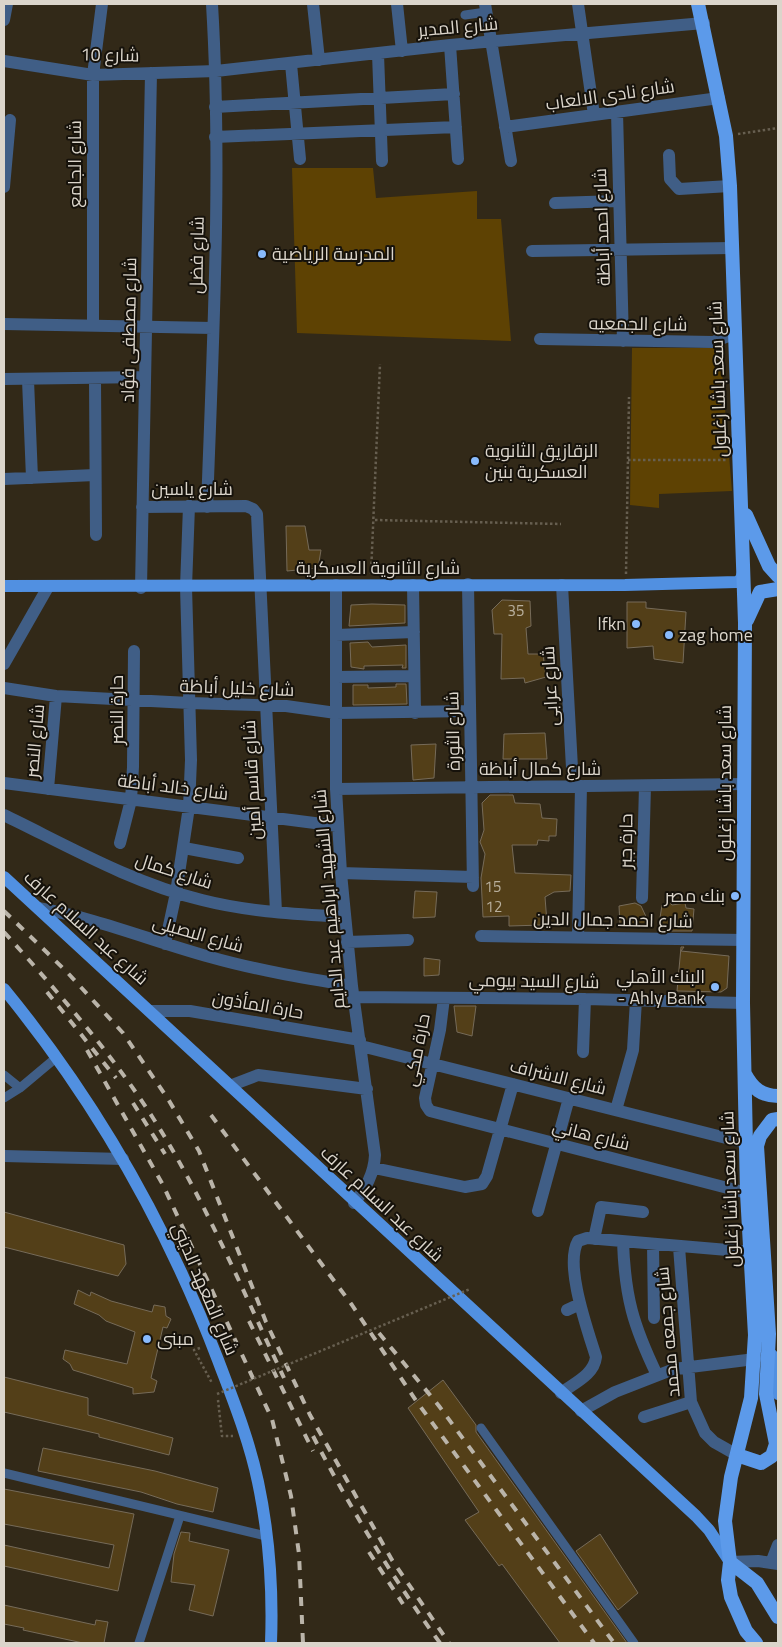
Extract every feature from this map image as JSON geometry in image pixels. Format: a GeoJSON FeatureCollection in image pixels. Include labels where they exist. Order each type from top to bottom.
{"type":"FeatureCollection","features":[{"type":"Feature","properties":{"kind":"highway","name":"شارع سعد باشا زغلول"},"geometry":{"type":"LineString","coordinates":[[698,4],[704,23],[726,136],[730,186],[745,623],[743,1003],[747,1193],[755,1359],[748,1417],[737,1455],[725,1521],[730,1562],[728,1580],[731,1597],[746,1631],[756,1643]]}},
{"type":"Feature","properties":{"kind":"highway"},"geometry":{"type":"LineString","coordinates":[[742,505],[777,584],[760,592],[745,623]]}},
{"type":"Feature","properties":{"kind":"highway"},"geometry":{"type":"LineString","coordinates":[[745,1074],[755,1089],[770,1095],[775,1119]]}},
{"type":"Feature","properties":{"kind":"highway","name":"شارع سعد باشا زغلول"},"geometry":{"type":"LineString","coordinates":[[737,1455],[761,1463],[772,1456],[776,1444],[766,1394],[769,1334],[758,1157],[760,1136],[775,1119]]}},
{"type":"Feature","properties":{"kind":"highway"},"geometry":{"type":"LineString","coordinates":[[730,1562],[757,1583],[778,1617]]}},
{"type":"Feature","properties":{"kind":"main road","name":"شارع الثانوية العسكرية"},"geometry":{"type":"LineString","coordinates":[[4,586],[141,588],[468,584],[625,585],[736,582],[741,579],[744,570]]}},
{"type":"Feature","properties":{"kind":"main road","name":"شارع عبد السلام عارف"},"geometry":{"type":"LineString","coordinates":[[4,876],[232,1085],[354,1203],[696,1516],[715,1538],[730,1562]]}},
{"type":"Feature","properties":{"kind":"main road","name":"شارع المعهد الديني"},"geometry":{"type":"LineString","coordinates":[[4,988],[57,1057],[123,1159],[174,1256],[222,1371],[246,1436],[258,1483],[266,1536],[272,1616],[271,1643]]}},
{"type":"Feature","properties":{"kind":"main road"},"geometry":{"type":"LineString","coordinates":[[769,1334],[778,1394]]}},
{"type":"Feature","properties":{"kind":"street"},"geometry":{"type":"LineString","coordinates":[[4,20],[7,4]]}},
{"type":"Feature","properties":{"kind":"street","name":"شارع الجامع"},"geometry":{"type":"LineString","coordinates":[[93,325],[93,75],[102,4]]}},
{"type":"Feature","properties":{"kind":"street","name":"شارع فضل"},"geometry":{"type":"LineString","coordinates":[[207,507],[213,328],[216,107],[212,4]]}},
{"type":"Feature","properties":{"kind":"street"},"geometry":{"type":"LineString","coordinates":[[313,4],[318,60]]}},
{"type":"Feature","properties":{"kind":"street"},"geometry":{"type":"LineString","coordinates":[[397,4],[402,50]]}},
{"type":"Feature","properties":{"kind":"street"},"geometry":{"type":"LineString","coordinates":[[578,4],[594,115]]}},
{"type":"Feature","properties":{"kind":"street"},"geometry":{"type":"LineString","coordinates":[[485,8],[511,161]]}},
{"type":"Feature","properties":{"kind":"street","name":"شارع المدير"},"geometry":{"type":"LineString","coordinates":[[216,71],[582,32],[704,23]]}},
{"type":"Feature","properties":{"kind":"street"},"geometry":{"type":"LineString","coordinates":[[450,45],[458,159]]}},
{"type":"Feature","properties":{"kind":"street"},"geometry":{"type":"LineString","coordinates":[[378,54],[382,161]]}},
{"type":"Feature","properties":{"kind":"street","name":"شارع 10"},"geometry":{"type":"LineString","coordinates":[[4,61],[93,75],[216,71]]}},
{"type":"Feature","properties":{"kind":"street"},"geometry":{"type":"LineString","coordinates":[[291,64],[300,159]]}},
{"type":"Feature","properties":{"kind":"street","name":"شارع مصطفى فؤاد"},"geometry":{"type":"LineString","coordinates":[[141,588],[151,73]]}},
{"type":"Feature","properties":{"kind":"street"},"geometry":{"type":"LineString","coordinates":[[216,107],[454,94]]}},
{"type":"Feature","properties":{"kind":"street","name":"شارع نادى الالعاب"},"geometry":{"type":"LineString","coordinates":[[505,127],[719,98]]}},
{"type":"Feature","properties":{"kind":"street","name":"شارع احمد أباظة"},"geometry":{"type":"LineString","coordinates":[[617,112],[623,341]]}},
{"type":"Feature","properties":{"kind":"street"},"geometry":{"type":"LineString","coordinates":[[4,187],[10,120]]}},
{"type":"Feature","properties":{"kind":"street"},"geometry":{"type":"LineString","coordinates":[[215,137],[456,127]]}},
{"type":"Feature","properties":{"kind":"street"},"geometry":{"type":"LineString","coordinates":[[669,155],[670,179],[679,188],[730,186]]}},
{"type":"Feature","properties":{"kind":"street"},"geometry":{"type":"LineString","coordinates":[[555,203],[618,201]]}},
{"type":"Feature","properties":{"kind":"street"},"geometry":{"type":"LineString","coordinates":[[532,251],[732,248]]}},
{"type":"Feature","properties":{"kind":"street"},"geometry":{"type":"LineString","coordinates":[[4,324],[213,328]]}},
{"type":"Feature","properties":{"kind":"street","name":"شارع الجمعيه"},"geometry":{"type":"LineString","coordinates":[[540,339],[713,342],[734,334]]}},
{"type":"Feature","properties":{"kind":"street"},"geometry":{"type":"LineString","coordinates":[[4,379],[145,377]]}},
{"type":"Feature","properties":{"kind":"street"},"geometry":{"type":"LineString","coordinates":[[95,379],[96,535]]}},
{"type":"Feature","properties":{"kind":"street"},"geometry":{"type":"LineString","coordinates":[[28,380],[32,478]]}},
{"type":"Feature","properties":{"kind":"street"},"geometry":{"type":"LineString","coordinates":[[4,479],[95,475]]}},
{"type":"Feature","properties":{"kind":"street"},"geometry":{"type":"LineString","coordinates":[[165,944],[184,848],[189,807],[186,587],[189,506]]}},
{"type":"Feature","properties":{"kind":"street","name":"شارع ياسين"},"geometry":{"type":"LineString","coordinates":[[142,507],[246,506],[253,509],[257,514],[261,586]]}},
{"type":"Feature","properties":{"kind":"street","name":"شارع الثورة"},"geometry":{"type":"LineString","coordinates":[[341,873],[473,881],[468,584]]}},
{"type":"Feature","properties":{"kind":"street","name":"شارع عرابى"},"geometry":{"type":"LineString","coordinates":[[562,584],[577,786],[578,938]]}},
{"type":"Feature","properties":{"kind":"street"},"geometry":{"type":"LineString","coordinates":[[413,585],[414,712]]}},
{"type":"Feature","properties":{"kind":"street"},"geometry":{"type":"LineString","coordinates":[[4,664],[48,586]]}},
{"type":"Feature","properties":{"kind":"street","name":"شارع قاسم أمين"},"geometry":{"type":"LineString","coordinates":[[261,586],[276,912]]}},
{"type":"Feature","properties":{"kind":"street","name":"شارع الشهيد ابراهيم عبد الدايم"},"geometry":{"type":"LineString","coordinates":[[336,586],[336,788],[341,873],[352,992],[374,1138],[374,1168],[363,1192],[354,1203]]}},
{"type":"Feature","properties":{"kind":"street"},"geometry":{"type":"LineString","coordinates":[[336,635],[414,632]]}},
{"type":"Feature","properties":{"kind":"street","name":"حارة النصر"},"geometry":{"type":"LineString","coordinates":[[120,843],[131,800],[135,700],[134,651]]}},
{"type":"Feature","properties":{"kind":"street"},"geometry":{"type":"LineString","coordinates":[[336,677],[414,676]]}},
{"type":"Feature","properties":{"kind":"street","name":"شارع خليل أباظة"},"geometry":{"type":"LineString","coordinates":[[4,688],[56,696],[266,705],[336,713],[470,711]]}},
{"type":"Feature","properties":{"kind":"street","name":"شارع النصر"},"geometry":{"type":"LineString","coordinates":[[48,789],[56,696]]}},
{"type":"Feature","properties":{"kind":"street","name":"شارع خالد أباظة"},"geometry":{"type":"LineString","coordinates":[[4,783],[338,826]]}},
{"type":"Feature","properties":{"kind":"street","name":"شارع كمال أباظة"},"geometry":{"type":"LineString","coordinates":[[336,788],[744,784]]}},
{"type":"Feature","properties":{"kind":"street","name":"حارة جبر"},"geometry":{"type":"LineString","coordinates":[[642,898],[645,786]]}},
{"type":"Feature","properties":{"kind":"street","name":"شارع كمال"},"geometry":{"type":"LineString","coordinates":[[4,816],[124,873],[176,893],[227,906],[345,917]]}},
{"type":"Feature","properties":{"kind":"street"},"geometry":{"type":"LineString","coordinates":[[184,848],[238,858]]}},
{"type":"Feature","properties":{"kind":"street","name":"شارع البصيلى"},"geometry":{"type":"LineString","coordinates":[[38,908],[69,914],[165,944],[352,992]]}},
{"type":"Feature","properties":{"kind":"street","name":"شارع احمد جمال الدين"},"geometry":{"type":"LineString","coordinates":[[481,936],[744,940]]}},
{"type":"Feature","properties":{"kind":"street"},"geometry":{"type":"LineString","coordinates":[[347,942],[408,940]]}},
{"type":"Feature","properties":{"kind":"street","name":"شارع السيد بيومي"},"geometry":{"type":"LineString","coordinates":[[352,992],[444,998],[743,1003]]}},
{"type":"Feature","properties":{"kind":"street","name":"حارة مكي"},"geometry":{"type":"LineString","coordinates":[[428,1109],[425,1102],[440,1030],[444,998]]}},
{"type":"Feature","properties":{"kind":"street"},"geometry":{"type":"LineString","coordinates":[[584,1052],[585,999]]}},
{"type":"Feature","properties":{"kind":"street"},"geometry":{"type":"LineString","coordinates":[[616,1110],[632,1050],[636,1000]]}},
{"type":"Feature","properties":{"kind":"street","name":"حارة المأذون"},"geometry":{"type":"LineString","coordinates":[[151,1011],[190,1011],[360,1043]]}},
{"type":"Feature","properties":{"kind":"street","name":"شارع الاشراف"},"geometry":{"type":"LineString","coordinates":[[360,1043],[746,1144]]}},
{"type":"Feature","properties":{"kind":"street"},"geometry":{"type":"LineString","coordinates":[[232,1085],[258,1075],[367,1089]]}},
{"type":"Feature","properties":{"kind":"street"},"geometry":{"type":"LineString","coordinates":[[374,1168],[465,1187],[482,1184],[487,1176],[502,1131],[514,1084]]}},
{"type":"Feature","properties":{"kind":"street"},"geometry":{"type":"LineString","coordinates":[[538,1211],[569,1098]]}},
{"type":"Feature","properties":{"kind":"street","name":"شارع هاني"},"geometry":{"type":"LineString","coordinates":[[428,1109],[436,1114],[747,1193]]}},
{"type":"Feature","properties":{"kind":"street"},"geometry":{"type":"LineString","coordinates":[[4,1156],[123,1159]]}},
{"type":"Feature","properties":{"kind":"street"},"geometry":{"type":"LineString","coordinates":[[588,1204],[643,1212]]}},
{"type":"Feature","properties":{"kind":"street"},"geometry":{"type":"LineString","coordinates":[[594,1239],[601,1207]]}},
{"type":"Feature","properties":{"kind":"street"},"geometry":{"type":"LineString","coordinates":[[561,1393],[592,1370],[595,1365],[596,1357],[580,1304],[576,1279],[576,1245],[582,1238],[751,1252]]}},
{"type":"Feature","properties":{"kind":"street"},"geometry":{"type":"LineString","coordinates":[[623,1242],[624,1268],[630,1312],[657,1375]]}},
{"type":"Feature","properties":{"kind":"street"},"geometry":{"type":"LineString","coordinates":[[652,1244],[654,1318]]}},
{"type":"Feature","properties":{"kind":"street","name":"شارع جمعه محمد"},"geometry":{"type":"LineString","coordinates":[[678,1247],[691,1402],[705,1433],[714,1442],[737,1455]]}},
{"type":"Feature","properties":{"kind":"street"},"geometry":{"type":"LineString","coordinates":[[567,1310],[580,1304]]}},
{"type":"Feature","properties":{"kind":"street"},"geometry":{"type":"LineString","coordinates":[[581,1411],[615,1392],[657,1375],[688,1366],[755,1359]]}},
{"type":"Feature","properties":{"kind":"street"},"geometry":{"type":"LineString","coordinates":[[644,1417],[691,1402]]}},
{"type":"Feature","properties":{"kind":"street"},"geometry":{"type":"LineString","coordinates":[[730,1562],[758,1561],[775,1564],[778,1545]]}},
{"type":"Feature","properties":{"kind":"lane"},"geometry":{"type":"LineString","coordinates":[[465,15],[485,8]]}},
{"type":"Feature","properties":{"kind":"lane"},"geometry":{"type":"LineString","coordinates":[[4,1098],[20,1088],[57,1057]]}},
{"type":"Feature","properties":{"kind":"lane"},"geometry":{"type":"LineString","coordinates":[[4,1075],[20,1088]]}},
{"type":"Feature","properties":{"kind":"lane"},"geometry":{"type":"LineString","coordinates":[[481,1428],[634,1643]]}},
{"type":"Feature","properties":{"kind":"lane"},"geometry":{"type":"LineString","coordinates":[[4,1473],[266,1536]]}},
{"type":"Feature","properties":{"kind":"lane"},"geometry":{"type":"LineString","coordinates":[[139,1643],[180,1516]]}},
{"type":"Feature","properties":{"kind":"path"},"geometry":{"type":"LineString","coordinates":[[726,136],[778,128]]}},
{"type":"Feature","properties":{"kind":"path"},"geometry":{"type":"LineString","coordinates":[[370,585],[380,364]]}},
{"type":"Feature","properties":{"kind":"path"},"geometry":{"type":"LineString","coordinates":[[625,585],[629,397]]}},
{"type":"Feature","properties":{"kind":"path"},"geometry":{"type":"LineString","coordinates":[[628,460],[740,459]]}},
{"type":"Feature","properties":{"kind":"path"},"geometry":{"type":"LineString","coordinates":[[374,520],[561,524]]}},
{"type":"Feature","properties":{"kind":"path"},"geometry":{"type":"LineString","coordinates":[[222,1436],[217,1394],[470,1289]]}},
{"type":"Feature","properties":{"kind":"path"},"geometry":{"type":"LineString","coordinates":[[194,1350],[213,1385]]}},
{"type":"Feature","properties":{"kind":"shaded area"},"geometry":{"type":"Polygon","coordinates":[[[292,168],[373,168],[376,198],[477,191],[477,219],[501,219],[511,341],[297,333],[292,168]]]}},
{"type":"Feature","properties":{"kind":"shaded area"},"geometry":{"type":"Polygon","coordinates":[[[632,348],[720,348],[732,491],[659,494],[659,508],[630,505],[632,348]]]}},
{"type":"Feature","properties":{"kind":"building"},"geometry":{"type":"Polygon","coordinates":[[[286,526],[305,526],[309,550],[321,550],[318,568],[287,571],[286,526]]]}},
{"type":"Feature","properties":{"kind":"building"},"geometry":{"type":"Polygon","coordinates":[[[502,600],[530,601],[531,626],[526,628],[528,654],[543,654],[546,677],[525,683],[524,678],[501,679],[502,634],[494,634],[492,610],[502,600]]]}},
{"type":"Feature","properties":{"kind":"building"},"geometry":{"type":"Polygon","coordinates":[[[627,602],[646,602],[646,608],[686,612],[683,663],[654,659],[653,646],[627,648],[627,602]]]}},
{"type":"Feature","properties":{"kind":"building"},"geometry":{"type":"Polygon","coordinates":[[[351,605],[405,605],[405,623],[349,626],[351,605]]]}},
{"type":"Feature","properties":{"kind":"building"},"geometry":{"type":"Polygon","coordinates":[[[368,642],[372,647],[406,645],[406,668],[402,668],[403,665],[364,666],[364,669],[351,667],[350,643],[368,642]]]}},
{"type":"Feature","properties":{"kind":"building"},"geometry":{"type":"Polygon","coordinates":[[[396,684],[406,684],[407,704],[353,705],[353,685],[368,685],[368,688],[396,687],[396,684]]]}},
{"type":"Feature","properties":{"kind":"building"},"geometry":{"type":"Polygon","coordinates":[[[545,733],[547,759],[503,759],[504,734],[545,733]]]}},
{"type":"Feature","properties":{"kind":"building"},"geometry":{"type":"Polygon","coordinates":[[[436,744],[434,778],[413,780],[411,745],[436,744]]]}},
{"type":"Feature","properties":{"kind":"building"},"geometry":{"type":"Polygon","coordinates":[[[490,795],[513,795],[515,803],[540,804],[542,818],[557,819],[556,836],[549,836],[549,841],[538,840],[537,845],[512,845],[515,873],[571,875],[570,891],[554,892],[545,897],[547,923],[543,925],[509,926],[509,916],[483,917],[481,878],[485,854],[480,842],[484,830],[482,803],[490,795]]]}},
{"type":"Feature","properties":{"kind":"building"},"geometry":{"type":"Polygon","coordinates":[[[415,891],[437,892],[435,917],[413,918],[415,891]]]}},
{"type":"Feature","properties":{"kind":"building"},"geometry":{"type":"Polygon","coordinates":[[[669,902],[672,905],[685,903],[686,908],[694,909],[692,931],[658,931],[662,905],[669,902]]]}},
{"type":"Feature","properties":{"kind":"building"},"geometry":{"type":"Polygon","coordinates":[[[635,903],[641,906],[650,925],[620,925],[619,906],[635,903]]]}},
{"type":"Feature","properties":{"kind":"building"},"geometry":{"type":"Polygon","coordinates":[[[681,947],[684,947],[681,951],[729,956],[727,988],[721,992],[677,991],[681,947]]]}},
{"type":"Feature","properties":{"kind":"building"},"geometry":{"type":"Polygon","coordinates":[[[424,958],[440,960],[439,975],[424,976],[424,958]]]}},
{"type":"Feature","properties":{"kind":"building"},"geometry":{"type":"Polygon","coordinates":[[[454,1006],[476,1006],[472,1036],[457,1032],[454,1006]]]}},
{"type":"Feature","properties":{"kind":"building"},"geometry":{"type":"Polygon","coordinates":[[[4,1212],[124,1245],[126,1264],[118,1276],[4,1247],[4,1212]]]}},
{"type":"Feature","properties":{"kind":"building","name":"مبنى"},"geometry":{"type":"Polygon","coordinates":[[[78,1290],[90,1296],[91,1292],[111,1301],[152,1312],[154,1305],[165,1307],[166,1316],[171,1319],[167,1328],[163,1327],[151,1378],[157,1381],[154,1392],[133,1394],[133,1388],[73,1370],[70,1364],[63,1359],[65,1350],[127,1364],[135,1332],[106,1321],[99,1315],[74,1304],[78,1290]]]}},
{"type":"Feature","properties":{"kind":"building"},"geometry":{"type":"Polygon","coordinates":[[[4,1377],[88,1398],[88,1415],[173,1438],[169,1455],[99,1437],[99,1434],[4,1412],[4,1377]]]}},
{"type":"Feature","properties":{"kind":"building"},"geometry":{"type":"Polygon","coordinates":[[[443,1380],[476,1425],[476,1432],[627,1643],[560,1643],[502,1564],[499,1566],[465,1520],[479,1512],[408,1408],[443,1380]]]}},
{"type":"Feature","properties":{"kind":"building"},"geometry":{"type":"Polygon","coordinates":[[[43,1448],[155,1471],[218,1488],[213,1512],[177,1504],[141,1492],[38,1471],[43,1448]]]}},
{"type":"Feature","properties":{"kind":"building"},"geometry":{"type":"Polygon","coordinates":[[[4,1489],[134,1514],[118,1591],[4,1566],[4,1545],[109,1568],[114,1545],[4,1524],[4,1489]]]}},
{"type":"Feature","properties":{"kind":"building"},"geometry":{"type":"Polygon","coordinates":[[[181,1532],[190,1533],[189,1541],[229,1550],[213,1616],[189,1610],[195,1585],[171,1582],[174,1554],[181,1532]]]}},
{"type":"Feature","properties":{"kind":"building"},"geometry":{"type":"Polygon","coordinates":[[[600,1534],[638,1593],[618,1610],[576,1551],[600,1534]]]}},
{"type":"Feature","properties":{"kind":"building"},"geometry":{"type":"Polygon","coordinates":[[[4,1605],[95,1625],[96,1620],[108,1622],[104,1643],[83,1643],[4,1624],[4,1605]]]}},
{"type":"Feature","properties":{"kind":"railway"},"geometry":{"type":"LineString","coordinates":[[4,911],[66,971],[123,1033],[168,1099],[199,1151],[266,1322],[310,1415],[392,1560],[449,1643]]}},
{"type":"Feature","properties":{"kind":"railway"},"geometry":{"type":"LineString","coordinates":[[4,932],[101,1045],[153,1118],[206,1212],[284,1378]]}},
{"type":"Feature","properties":{"kind":"railway"},"geometry":{"type":"LineString","coordinates":[[47,992],[116,1078]]}},
{"type":"Feature","properties":{"kind":"railway"},"geometry":{"type":"LineString","coordinates":[[87,1050],[163,1185],[272,1419],[291,1496],[299,1554],[303,1643]]}},
{"type":"Feature","properties":{"kind":"railway"},"geometry":{"type":"LineString","coordinates":[[133,1103],[165,1154]]}},
{"type":"Feature","properties":{"kind":"railway"},"geometry":{"type":"LineString","coordinates":[[211,1115],[352,1305],[417,1402],[594,1643]]}},
{"type":"Feature","properties":{"kind":"railway"},"geometry":{"type":"LineString","coordinates":[[249,1321],[313,1451]]}},
{"type":"Feature","properties":{"kind":"railway"},"geometry":{"type":"LineString","coordinates":[[379,1333],[439,1406],[614,1643]]}},
{"type":"Feature","properties":{"kind":"railway"},"geometry":{"type":"LineString","coordinates":[[313,1436],[372,1542],[440,1643]]}},
{"type":"Feature","properties":{"kind":"railway"},"geometry":{"type":"LineString","coordinates":[[369,1552],[403,1604]]}},
{"type":"Feature","properties":{"kind":"place","name":"المدرسة الرياضية"},"geometry":{"type":"Point","coordinates":[262,254]}},
{"type":"Feature","properties":{"kind":"place","name":"الزقازيق الثانوية العسكرية بنين"},"geometry":{"type":"Point","coordinates":[475,461]}},
{"type":"Feature","properties":{"kind":"place","name":"lfkn"},"geometry":{"type":"Point","coordinates":[636,624]}},
{"type":"Feature","properties":{"kind":"place","name":"zag home"},"geometry":{"type":"Point","coordinates":[669,635]}},
{"type":"Feature","properties":{"kind":"place","name":"بنك مصر"},"geometry":{"type":"Point","coordinates":[735,896]}},
{"type":"Feature","properties":{"kind":"place","name":"البنك الأهلي - Ahly Bank"},"geometry":{"type":"Point","coordinates":[715,987]}},
{"type":"Feature","properties":{"kind":"place","name":"مبنى"},"geometry":{"type":"Point","coordinates":[147,1339]}}]}
